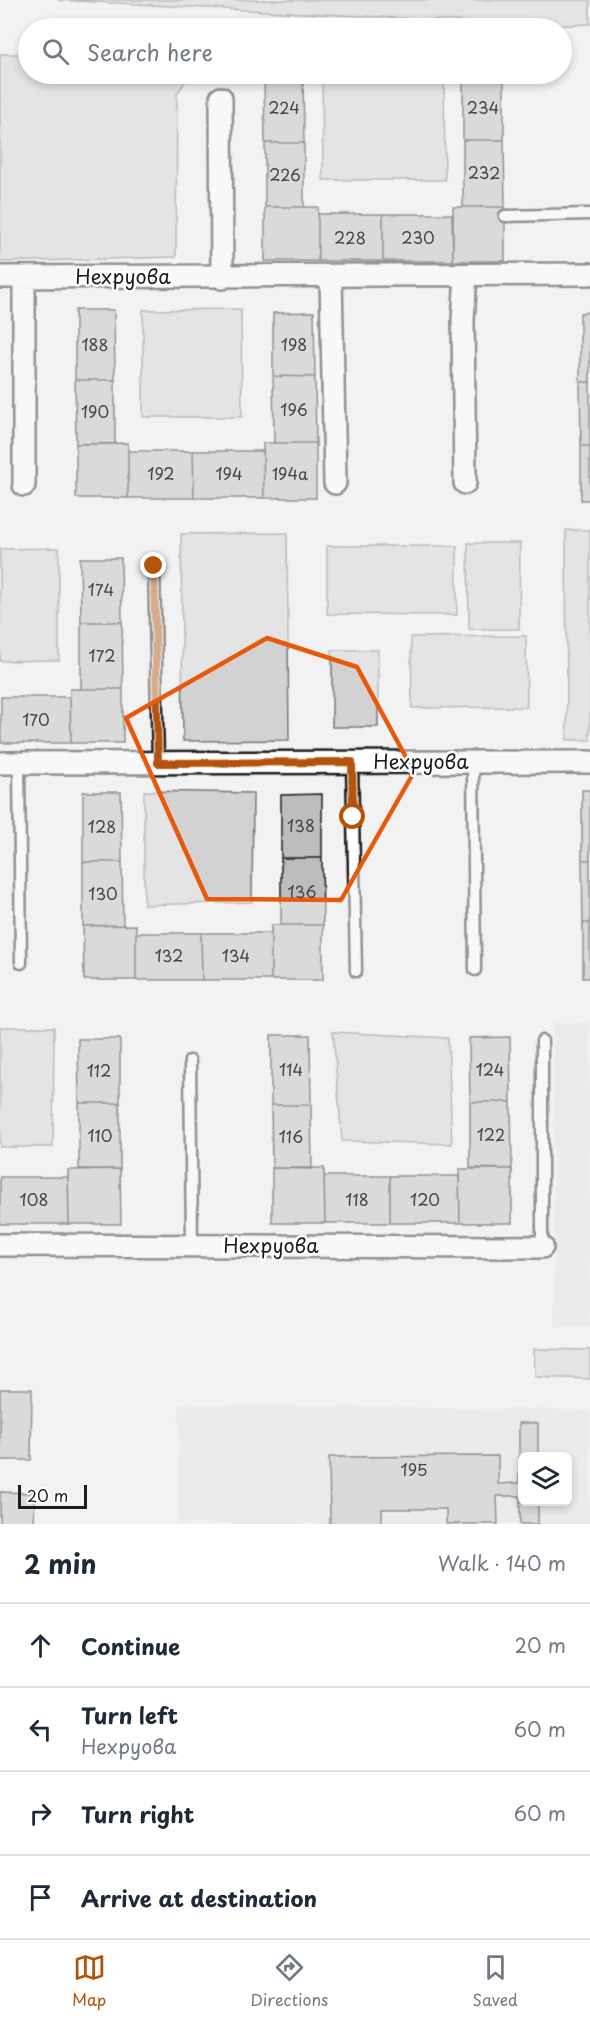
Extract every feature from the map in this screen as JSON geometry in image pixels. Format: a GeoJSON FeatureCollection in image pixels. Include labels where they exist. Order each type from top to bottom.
{"type":"FeatureCollection","features":[{"type":"Feature","properties":{"kind":"street"},"geometry":{"type":"LineString","coordinates":[[221,98],[222,278]]}},
{"type":"Feature","properties":{"kind":"street","name":"Нехруова"},"geometry":{"type":"LineString","coordinates":[[0,277],[222,278],[590,274]]}},
{"type":"Feature","properties":{"kind":"street"},"geometry":{"type":"LineString","coordinates":[[465,483],[463,320],[466,275]]}},
{"type":"Feature","properties":{"kind":"street"},"geometry":{"type":"LineString","coordinates":[[332,276],[335,483]]}},
{"type":"Feature","properties":{"kind":"street"},"geometry":{"type":"LineString","coordinates":[[24,277],[24,486]]}},
{"type":"Feature","properties":{"kind":"street","name":"Нехруова"},"geometry":{"type":"LineString","coordinates":[[9,763],[590,762]]}},
{"type":"Feature","properties":{"kind":"street","name":"Нехруова"},"geometry":{"type":"LineString","coordinates":[[0,1245],[542,1247]]}},
{"type":"Feature","properties":{"kind":"lane"},"geometry":{"type":"LineString","coordinates":[[505,216],[590,214]]}},
{"type":"Feature","properties":{"kind":"lane"},"geometry":{"type":"LineString","coordinates":[[154,566],[158,763]]}},
{"type":"Feature","properties":{"kind":"lane"},"geometry":{"type":"LineString","coordinates":[[352,762],[356,971]]}},
{"type":"Feature","properties":{"kind":"lane"},"geometry":{"type":"LineString","coordinates":[[473,762],[475,970]]}},
{"type":"Feature","properties":{"kind":"lane"},"geometry":{"type":"LineString","coordinates":[[9,763],[21,963]]}},
{"type":"Feature","properties":{"kind":"lane"},"geometry":{"type":"LineString","coordinates":[[542,1041],[542,1247]]}},
{"type":"Feature","properties":{"kind":"lane"},"geometry":{"type":"LineString","coordinates":[[190,1061],[192,1246]]}},
{"type":"Feature","properties":{"kind":"highlighted area"},"geometry":{"type":"Polygon","coordinates":[[[267,638],[357,667],[414,772],[341,900],[207,899],[126,718],[267,638]]]}},
{"type":"Feature","properties":{"kind":"shaded area"},"geometry":{"type":"Polygon","coordinates":[[[58,0],[590,0],[590,24],[572,25],[572,18],[397,18],[58,0]]]}},
{"type":"Feature","properties":{"kind":"shaded area"},"geometry":{"type":"Polygon","coordinates":[[[0,54],[18,54],[18,84],[184,84],[177,94],[176,257],[0,262],[0,54]]]}},
{"type":"Feature","properties":{"kind":"shaded area"},"geometry":{"type":"Polygon","coordinates":[[[322,84],[444,84],[445,180],[323,180],[322,84]]]}},
{"type":"Feature","properties":{"kind":"shaded area"},"geometry":{"type":"Polygon","coordinates":[[[241,309],[242,417],[143,417],[143,310],[241,309]]]}},
{"type":"Feature","properties":{"kind":"shaded area"},"geometry":{"type":"Polygon","coordinates":[[[566,530],[590,530],[590,740],[567,740],[566,530]]]}},
{"type":"Feature","properties":{"kind":"shaded area"},"geometry":{"type":"Polygon","coordinates":[[[287,533],[289,740],[183,741],[181,534],[287,533]]]}},
{"type":"Feature","properties":{"kind":"shaded area"},"geometry":{"type":"Polygon","coordinates":[[[468,543],[520,543],[519,629],[469,629],[468,543]]]}},
{"type":"Feature","properties":{"kind":"shaded area"},"geometry":{"type":"Polygon","coordinates":[[[327,546],[457,546],[457,615],[327,614],[327,546]]]}},
{"type":"Feature","properties":{"kind":"shaded area"},"geometry":{"type":"Polygon","coordinates":[[[59,548],[59,660],[0,661],[0,549],[59,548]]]}},
{"type":"Feature","properties":{"kind":"shaded area"},"geometry":{"type":"Polygon","coordinates":[[[526,636],[527,707],[412,708],[411,637],[526,636]]]}},
{"type":"Feature","properties":{"kind":"shaded area"},"geometry":{"type":"Polygon","coordinates":[[[332,650],[378,650],[378,727],[332,727],[332,650]]]}},
{"type":"Feature","properties":{"kind":"shaded area"},"geometry":{"type":"Polygon","coordinates":[[[144,791],[253,793],[252,902],[144,905],[144,791]]]}},
{"type":"Feature","properties":{"kind":"shaded area"},"geometry":{"type":"Polygon","coordinates":[[[553,1023],[590,1023],[590,1327],[554,1327],[553,1023]]]}},
{"type":"Feature","properties":{"kind":"shaded area"},"geometry":{"type":"Polygon","coordinates":[[[0,1027],[54,1027],[53,1147],[0,1147],[0,1027]]]}},
{"type":"Feature","properties":{"kind":"shaded area"},"geometry":{"type":"Polygon","coordinates":[[[333,1032],[448,1038],[452,1144],[342,1141],[333,1032]]]}},
{"type":"Feature","properties":{"kind":"shaded area"},"geometry":{"type":"Polygon","coordinates":[[[534,1349],[590,1350],[590,1379],[535,1377],[534,1349]]]}},
{"type":"Feature","properties":{"kind":"shaded area"},"geometry":{"type":"Polygon","coordinates":[[[179,1404],[590,1410],[590,1524],[177,1524],[179,1404]]]}},
{"type":"Feature","properties":{"kind":"building"},"geometry":{"type":"Polygon","coordinates":[[[264,84],[303,84],[304,143],[265,143],[264,84]]]}},
{"type":"Feature","properties":{"kind":"building"},"geometry":{"type":"Polygon","coordinates":[[[463,84],[504,84],[504,140],[463,140],[463,84]]]}},
{"type":"Feature","properties":{"kind":"building"},"geometry":{"type":"Polygon","coordinates":[[[463,140],[504,140],[505,207],[463,207],[463,140]]]}},
{"type":"Feature","properties":{"kind":"building"},"geometry":{"type":"Polygon","coordinates":[[[265,143],[304,143],[304,207],[265,207],[265,143]]]}},
{"type":"Feature","properties":{"kind":"building"},"geometry":{"type":"Polygon","coordinates":[[[265,207],[318,207],[318,261],[265,261],[265,207]]]}},
{"type":"Feature","properties":{"kind":"building"},"geometry":{"type":"Polygon","coordinates":[[[453,207],[505,207],[505,261],[453,261],[453,207]]]}},
{"type":"Feature","properties":{"kind":"building"},"geometry":{"type":"Polygon","coordinates":[[[318,214],[383,214],[383,261],[318,261],[318,214]]]}},
{"type":"Feature","properties":{"kind":"building"},"geometry":{"type":"Polygon","coordinates":[[[383,214],[452,214],[453,261],[383,261],[383,214]]]}},
{"type":"Feature","properties":{"kind":"building"},"geometry":{"type":"Polygon","coordinates":[[[75,310],[114,310],[115,380],[75,380],[75,310]]]}},
{"type":"Feature","properties":{"kind":"building"},"geometry":{"type":"Polygon","coordinates":[[[314,312],[315,377],[273,376],[273,313],[314,312]]]}},
{"type":"Feature","properties":{"kind":"building"},"geometry":{"type":"Polygon","coordinates":[[[590,312],[590,382],[580,382],[580,313],[590,312]]]}},
{"type":"Feature","properties":{"kind":"building"},"geometry":{"type":"Polygon","coordinates":[[[273,376],[315,377],[316,443],[274,443],[273,376]]]}},
{"type":"Feature","properties":{"kind":"building"},"geometry":{"type":"Polygon","coordinates":[[[75,380],[115,380],[115,444],[76,444],[75,380]]]}},
{"type":"Feature","properties":{"kind":"building"},"geometry":{"type":"Polygon","coordinates":[[[580,382],[590,382],[590,446],[581,446],[580,382]]]}},
{"type":"Feature","properties":{"kind":"building"},"geometry":{"type":"Polygon","coordinates":[[[128,443],[128,498],[76,498],[76,444],[128,443]]]}},
{"type":"Feature","properties":{"kind":"building"},"geometry":{"type":"Polygon","coordinates":[[[263,443],[316,443],[316,498],[264,498],[263,443]]]}},
{"type":"Feature","properties":{"kind":"building"},"geometry":{"type":"Polygon","coordinates":[[[581,446],[590,446],[590,500],[581,500],[581,446]]]}},
{"type":"Feature","properties":{"kind":"building"},"geometry":{"type":"Polygon","coordinates":[[[128,451],[193,451],[194,498],[128,498],[128,451]]]}},
{"type":"Feature","properties":{"kind":"building"},"geometry":{"type":"Polygon","coordinates":[[[193,451],[263,451],[264,498],[194,498],[193,451]]]}},
{"type":"Feature","properties":{"kind":"building"},"geometry":{"type":"Polygon","coordinates":[[[80,558],[121,558],[122,622],[81,622],[80,558]]]}},
{"type":"Feature","properties":{"kind":"building"},"geometry":{"type":"Polygon","coordinates":[[[81,622],[122,622],[123,689],[81,689],[81,622]]]}},
{"type":"Feature","properties":{"kind":"building"},"geometry":{"type":"Polygon","coordinates":[[[70,689],[123,689],[123,743],[71,743],[70,689]]]}},
{"type":"Feature","properties":{"kind":"building"},"geometry":{"type":"Polygon","coordinates":[[[1,697],[70,697],[71,743],[1,743],[1,697]]]}},
{"type":"Feature","properties":{"kind":"building"},"geometry":{"type":"Polygon","coordinates":[[[582,790],[590,790],[590,860],[582,860],[582,790]]]}},
{"type":"Feature","properties":{"kind":"building"},"geometry":{"type":"Polygon","coordinates":[[[83,792],[121,792],[122,862],[83,862],[83,792]]]}},
{"type":"Feature","properties":{"kind":"building"},"geometry":{"type":"Polygon","coordinates":[[[322,794],[322,858],[281,858],[281,795],[322,794]]]}},
{"type":"Feature","properties":{"kind":"building"},"geometry":{"type":"Polygon","coordinates":[[[281,858],[322,858],[323,925],[281,925],[281,858]]]}},
{"type":"Feature","properties":{"kind":"building"},"geometry":{"type":"Polygon","coordinates":[[[582,860],[590,860],[590,923],[583,923],[582,860]]]}},
{"type":"Feature","properties":{"kind":"building"},"geometry":{"type":"Polygon","coordinates":[[[83,862],[122,862],[123,925],[83,926],[83,862]]]}},
{"type":"Feature","properties":{"kind":"building"},"geometry":{"type":"Polygon","coordinates":[[[583,923],[590,923],[590,978],[583,978],[583,923]]]}},
{"type":"Feature","properties":{"kind":"building"},"geometry":{"type":"Polygon","coordinates":[[[136,925],[136,980],[84,980],[83,926],[136,925]]]}},
{"type":"Feature","properties":{"kind":"building"},"geometry":{"type":"Polygon","coordinates":[[[271,925],[323,925],[323,980],[271,980],[271,925]]]}},
{"type":"Feature","properties":{"kind":"building"},"geometry":{"type":"Polygon","coordinates":[[[136,933],[201,933],[202,980],[136,980],[136,933]]]}},
{"type":"Feature","properties":{"kind":"building"},"geometry":{"type":"Polygon","coordinates":[[[201,933],[271,933],[271,980],[202,980],[201,933]]]}},
{"type":"Feature","properties":{"kind":"building"},"geometry":{"type":"Polygon","coordinates":[[[271,1035],[310,1035],[311,1105],[271,1105],[271,1035]]]}},
{"type":"Feature","properties":{"kind":"building"},"geometry":{"type":"Polygon","coordinates":[[[510,1037],[511,1102],[470,1102],[469,1038],[510,1037]]]}},
{"type":"Feature","properties":{"kind":"building"},"geometry":{"type":"Polygon","coordinates":[[[78,1039],[120,1039],[120,1103],[79,1103],[78,1039]]]}},
{"type":"Feature","properties":{"kind":"building"},"geometry":{"type":"Polygon","coordinates":[[[470,1102],[511,1102],[512,1169],[470,1168],[470,1102]]]}},
{"type":"Feature","properties":{"kind":"building"},"geometry":{"type":"Polygon","coordinates":[[[79,1103],[120,1103],[120,1169],[79,1169],[79,1103]]]}},
{"type":"Feature","properties":{"kind":"building"},"geometry":{"type":"Polygon","coordinates":[[[271,1105],[311,1105],[312,1169],[272,1168],[271,1105]]]}},
{"type":"Feature","properties":{"kind":"building"},"geometry":{"type":"Polygon","coordinates":[[[272,1168],[324,1168],[325,1223],[272,1223],[272,1168]]]}},
{"type":"Feature","properties":{"kind":"building"},"geometry":{"type":"Polygon","coordinates":[[[120,1169],[121,1224],[69,1224],[68,1170],[120,1169]]]}},
{"type":"Feature","properties":{"kind":"building"},"geometry":{"type":"Polygon","coordinates":[[[459,1169],[512,1169],[512,1223],[460,1223],[459,1169]]]}},
{"type":"Feature","properties":{"kind":"building"},"geometry":{"type":"Polygon","coordinates":[[[324,1176],[390,1176],[390,1223],[325,1223],[324,1176]]]}},
{"type":"Feature","properties":{"kind":"building"},"geometry":{"type":"Polygon","coordinates":[[[390,1176],[459,1176],[460,1223],[390,1223],[390,1176]]]}},
{"type":"Feature","properties":{"kind":"building"},"geometry":{"type":"Polygon","coordinates":[[[0,1177],[68,1177],[69,1224],[0,1224],[0,1177]]]}},
{"type":"Feature","properties":{"kind":"building"},"geometry":{"type":"Polygon","coordinates":[[[0,1389],[32,1389],[31,1460],[0,1460],[0,1389]]]}},
{"type":"Feature","properties":{"kind":"building"},"geometry":{"type":"Polygon","coordinates":[[[519,1423],[538,1423],[538,1452],[519,1452],[519,1423]]]}},
{"type":"Feature","properties":{"kind":"building"},"geometry":{"type":"Polygon","coordinates":[[[498,1456],[498,1484],[518,1483],[518,1496],[497,1496],[498,1524],[446,1524],[446,1509],[382,1509],[382,1524],[330,1524],[329,1457],[498,1456]]]}},
{"type":"Feature","properties":{"kind":"building"},"geometry":{"type":"Polygon","coordinates":[[[0,1492],[35,1493],[34,1524],[0,1524],[0,1492]]]}},
{"type":"Feature","properties":{"kind":"building"},"geometry":{"type":"Polygon","coordinates":[[[520,1506],[538,1506],[538,1524],[520,1524],[520,1506]]]}},
{"type":"Feature","properties":{"kind":"route"},"geometry":{"type":"LineString","coordinates":[[154,566],[158,763],[352,762],[353,817]]}}]}
